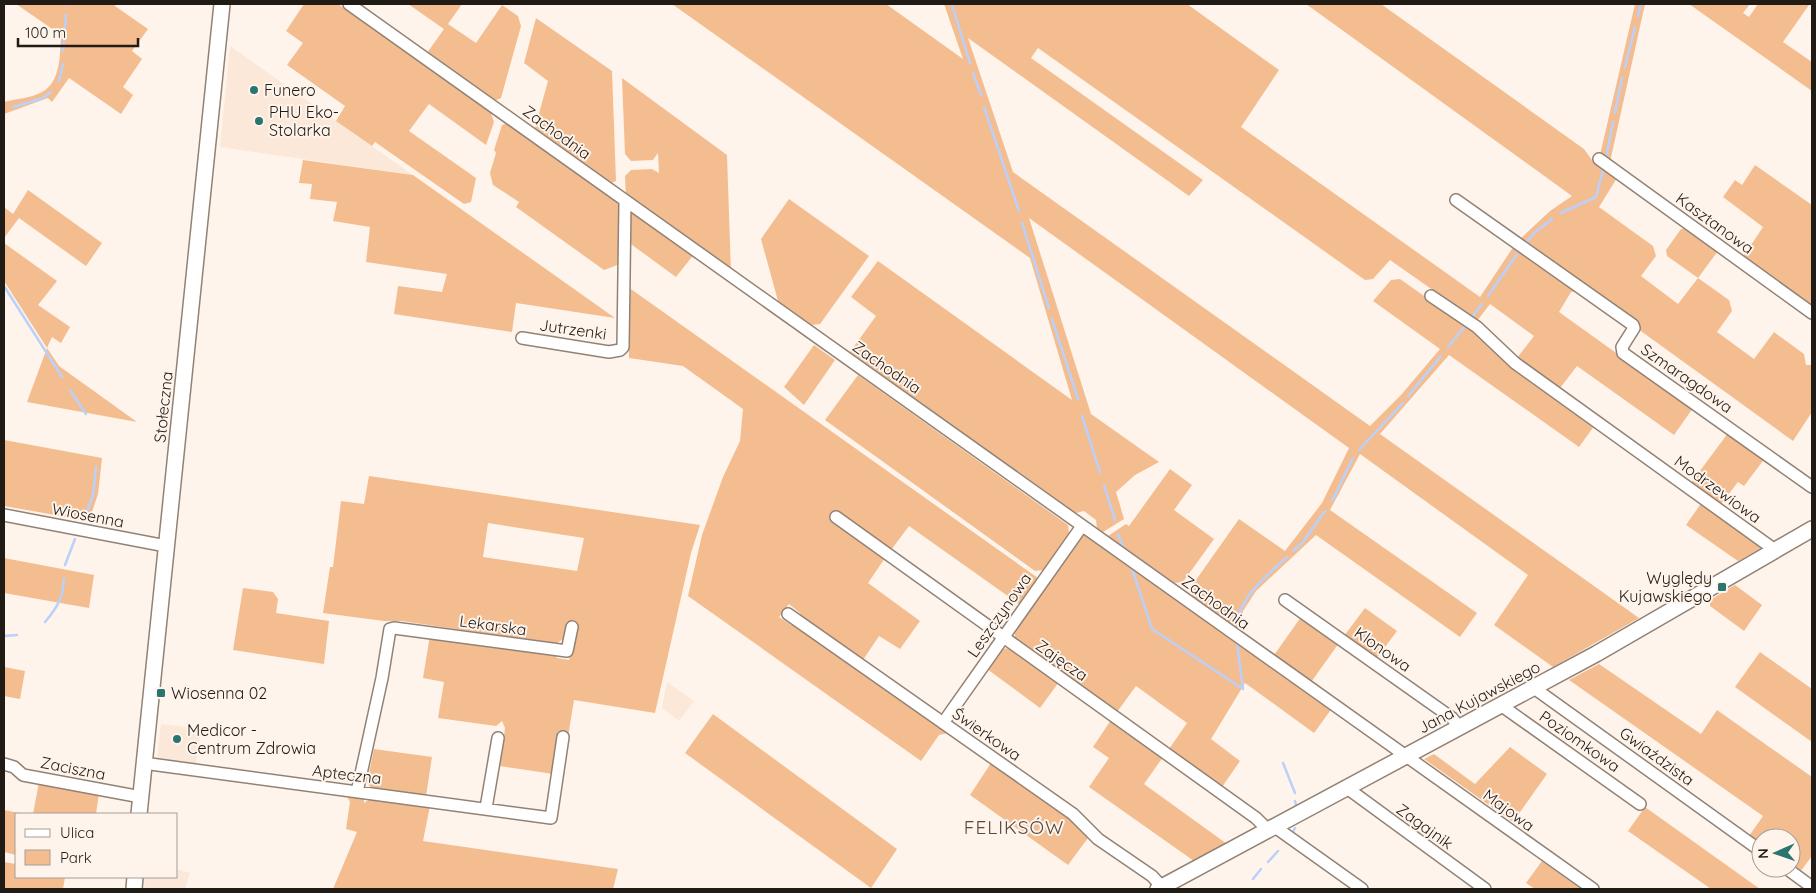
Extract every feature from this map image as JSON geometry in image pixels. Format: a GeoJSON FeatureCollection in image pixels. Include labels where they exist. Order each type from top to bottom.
{"type":"FeatureCollection","features":[{"type":"Feature","properties":{"kind":"main road","name":"Stołeczna"},"geometry":{"type":"LineString","coordinates":[[139,813],[222,4]]}},
{"type":"Feature","properties":{"kind":"main road","name":"Jana Kujawskiego"},"geometry":{"type":"LineString","coordinates":[[1160,888],[1502,706],[1812,529]]}},
{"type":"Feature","properties":{"kind":"street","name":"Zachodnia"},"geometry":{"type":"LineString","coordinates":[[349,4],[1406,757]]}},
{"type":"Feature","properties":{"kind":"street","name":"Kasztanowa"},"geometry":{"type":"LineString","coordinates":[[1599,159],[1812,313]]}},
{"type":"Feature","properties":{"kind":"street","name":"Szmaragdowa"},"geometry":{"type":"LineString","coordinates":[[1456,200],[1633,325],[1634,328],[1622,347],[1623,353],[1812,487]]}},
{"type":"Feature","properties":{"kind":"street","name":"Jutrzenki"},"geometry":{"type":"LineString","coordinates":[[522,338],[609,352],[620,350],[624,339],[625,202]]}},
{"type":"Feature","properties":{"kind":"street","name":"Modrzewiowa"},"geometry":{"type":"LineString","coordinates":[[1431,296],[1477,327],[1515,363],[1775,550]]}},
{"type":"Feature","properties":{"kind":"street","name":"Wiosenna"},"geometry":{"type":"LineString","coordinates":[[4,515],[166,546]]}},
{"type":"Feature","properties":{"kind":"street","name":"Zajęcza"},"geometry":{"type":"LineString","coordinates":[[836,517],[1256,818],[1362,889]]}},
{"type":"Feature","properties":{"kind":"street","name":"Leszczynowa"},"geometry":{"type":"LineString","coordinates":[[943,723],[1082,526]]}},
{"type":"Feature","properties":{"kind":"street","name":"Klonowa"},"geometry":{"type":"LineString","coordinates":[[1285,600],[1452,718],[1460,728]]}},
{"type":"Feature","properties":{"kind":"street","name":"Świerkowa"},"geometry":{"type":"LineString","coordinates":[[788,614],[1073,814],[1098,839],[1152,876],[1160,888]]}},
{"type":"Feature","properties":{"kind":"street","name":"Lekarska"},"geometry":{"type":"LineString","coordinates":[[358,792],[382,678],[390,629],[567,651],[572,627]]}},
{"type":"Feature","properties":{"kind":"street","name":"Gwiaździsta"},"geometry":{"type":"LineString","coordinates":[[1534,688],[1751,843]]}},
{"type":"Feature","properties":{"kind":"street","name":"Poziomkowa"},"geometry":{"type":"LineString","coordinates":[[1502,706],[1640,804]]}},
{"type":"Feature","properties":{"kind":"street","name":"Apteczna"},"geometry":{"type":"LineString","coordinates":[[144,763],[551,818],[563,737]]}},
{"type":"Feature","properties":{"kind":"street"},"geometry":{"type":"LineString","coordinates":[[486,808],[498,738]]}},
{"type":"Feature","properties":{"kind":"street","name":"Majowa"},"geometry":{"type":"LineString","coordinates":[[1406,757],[1592,889]]}},
{"type":"Feature","properties":{"kind":"street","name":"Zaciszna"},"geometry":{"type":"LineString","coordinates":[[4,764],[14,767],[23,775],[141,797]]}},
{"type":"Feature","properties":{"kind":"street","name":"Zagajnik"},"geometry":{"type":"LineString","coordinates":[[1347,788],[1485,889]]}},
{"type":"Feature","properties":{"kind":"street"},"geometry":{"type":"LineString","coordinates":[[1800,878],[1812,887]]}},
{"type":"Feature","properties":{"kind":"shaded area"},"geometry":{"type":"Polygon","coordinates":[[[230,46],[413,175],[220,147],[230,46]]]}},
{"type":"Feature","properties":{"kind":"shaded area"},"geometry":{"type":"Polygon","coordinates":[[[667,682],[694,701],[679,721],[662,708],[667,682]]]}},
{"type":"Feature","properties":{"kind":"shaded area"},"geometry":{"type":"Polygon","coordinates":[[[161,724],[201,729],[196,765],[157,760],[161,724]]]}},
{"type":"Feature","properties":{"kind":"shaded area"},"geometry":{"type":"Polygon","coordinates":[[[178,870],[190,873],[185,889],[144,889],[145,878],[178,878],[178,870]]]}},
{"type":"Feature","properties":{"kind":"green space"},"geometry":{"type":"Polygon","coordinates":[[[16,4],[116,4],[115,6],[148,29],[132,51],[142,59],[123,87],[133,95],[121,114],[69,78],[52,102],[48,98],[4,114],[4,102],[33,96],[48,87],[56,75],[60,59],[61,35],[16,4]]]}},
{"type":"Feature","properties":{"kind":"green space"},"geometry":{"type":"Polygon","coordinates":[[[304,4],[338,4],[491,113],[494,122],[486,145],[429,104],[409,131],[476,178],[471,202],[464,204],[375,142],[372,146],[336,121],[345,106],[287,65],[303,43],[286,31],[304,4]]]}},
{"type":"Feature","properties":{"kind":"green space"},"geometry":{"type":"Polygon","coordinates":[[[408,4],[462,4],[448,24],[476,43],[502,5],[518,16],[521,26],[501,98],[494,101],[427,53],[444,29],[408,4]]]}},
{"type":"Feature","properties":{"kind":"green space"},"geometry":{"type":"Polygon","coordinates":[[[672,4],[886,4],[963,59],[944,4],[1187,4],[1279,70],[1241,127],[1480,297],[1514,246],[1577,291],[1571,292],[1559,312],[1693,408],[1674,435],[1577,366],[1560,388],[1517,358],[1534,336],[1490,304],[1477,321],[1390,260],[1373,279],[1365,280],[1038,48],[1031,58],[1203,180],[1189,196],[968,38],[1013,172],[1370,426],[1401,395],[1440,349],[1373,301],[1391,280],[1400,279],[1471,329],[1511,366],[1595,425],[1579,447],[1449,355],[1380,434],[1639,618],[1553,667],[1494,625],[1528,575],[1360,454],[1330,510],[1477,613],[1460,637],[1316,535],[1256,591],[1243,611],[1240,630],[1192,596],[1191,587],[1239,519],[1285,551],[1322,503],[1349,448],[1029,218],[1091,414],[1159,462],[1135,475],[1116,492],[1124,519],[1103,532],[1097,528],[1096,520],[1084,511],[1076,513],[850,352],[876,316],[851,297],[878,261],[1072,400],[1030,258],[672,4]]]}},
{"type":"Feature","properties":{"kind":"green space"},"geometry":{"type":"Polygon","coordinates":[[[1306,4],[1381,4],[1584,149],[1594,163],[1617,178],[1599,207],[1653,246],[1656,256],[1641,276],[1678,304],[1698,278],[1729,300],[1732,311],[1717,332],[1754,359],[1774,332],[1804,354],[1806,365],[1812,365],[1812,412],[1793,441],[1638,329],[1640,325],[1520,239],[1550,211],[1572,196],[1306,4]]]}},
{"type":"Feature","properties":{"kind":"green space"},"geometry":{"type":"Polygon","coordinates":[[[1635,4],[1645,4],[1610,162],[1600,155],[1635,4]]]}},
{"type":"Feature","properties":{"kind":"green space"},"geometry":{"type":"Polygon","coordinates":[[[1689,4],[1750,4],[1743,13],[1749,17],[1758,4],[1809,5],[1783,42],[1812,62],[1812,91],[1689,4]]]}},
{"type":"Feature","properties":{"kind":"green space"},"geometry":{"type":"Polygon","coordinates":[[[536,18],[612,71],[616,181],[611,183],[535,128],[548,81],[524,63],[536,18]]]}},
{"type":"Feature","properties":{"kind":"green space"},"geometry":{"type":"Polygon","coordinates":[[[622,78],[727,155],[731,273],[626,199],[625,176],[631,170],[652,169],[659,173],[658,153],[653,160],[631,161],[625,154],[622,78]]]}},
{"type":"Feature","properties":{"kind":"green space"},"geometry":{"type":"Polygon","coordinates":[[[507,123],[619,202],[621,206],[620,264],[604,270],[516,207],[519,202],[493,185],[490,173],[496,153],[494,150],[502,125],[507,123]]]}},
{"type":"Feature","properties":{"kind":"green space"},"geometry":{"type":"Polygon","coordinates":[[[303,160],[413,175],[615,318],[516,303],[512,332],[394,314],[398,286],[442,292],[447,274],[366,262],[370,227],[333,221],[337,202],[310,199],[312,184],[299,183],[303,160]]]}},
{"type":"Feature","properties":{"kind":"green space"},"geometry":{"type":"Polygon","coordinates":[[[1755,165],[1812,205],[1812,307],[1743,257],[1763,227],[1723,197],[1735,180],[1742,185],[1755,165]]]}},
{"type":"Feature","properties":{"kind":"green space"},"geometry":{"type":"Polygon","coordinates":[[[28,190],[102,243],[86,266],[19,218],[4,238],[4,207],[13,214],[28,190]]]}},
{"type":"Feature","properties":{"kind":"green space"},"geometry":{"type":"Polygon","coordinates":[[[789,199],[869,256],[820,324],[812,325],[789,309],[780,308],[761,239],[789,199]]]}},
{"type":"Feature","properties":{"kind":"green space"},"geometry":{"type":"Polygon","coordinates":[[[633,210],[695,253],[676,277],[628,242],[628,211],[633,210]]]}},
{"type":"Feature","properties":{"kind":"green space"},"geometry":{"type":"Polygon","coordinates":[[[1687,228],[1718,251],[1698,278],[1667,256],[1666,250],[1681,229],[1687,228]]]}},
{"type":"Feature","properties":{"kind":"green space"},"geometry":{"type":"Polygon","coordinates":[[[4,243],[57,281],[38,305],[70,327],[61,343],[52,337],[47,348],[4,281],[4,243]]]}},
{"type":"Feature","properties":{"kind":"green space"},"geometry":{"type":"Polygon","coordinates":[[[628,287],[1038,578],[1019,604],[909,526],[891,550],[837,510],[830,517],[885,558],[868,583],[920,621],[900,649],[879,636],[863,660],[801,617],[800,613],[789,604],[779,617],[791,625],[795,625],[948,733],[939,735],[921,761],[688,596],[702,535],[723,477],[740,441],[743,409],[683,366],[629,358],[628,287]]]}},
{"type":"Feature","properties":{"kind":"green space"},"geometry":{"type":"Polygon","coordinates":[[[814,345],[835,360],[804,405],[784,387],[814,345]]]}},
{"type":"Feature","properties":{"kind":"green space"},"geometry":{"type":"Polygon","coordinates":[[[47,348],[59,366],[137,422],[27,402],[47,348]]]}},
{"type":"Feature","properties":{"kind":"green space"},"geometry":{"type":"Polygon","coordinates":[[[858,375],[1068,525],[1069,533],[1043,570],[1035,571],[825,420],[858,375]]]}},
{"type":"Feature","properties":{"kind":"green space"},"geometry":{"type":"Polygon","coordinates":[[[1728,433],[1765,458],[1744,486],[1738,482],[1721,504],[1691,483],[1728,433]]]}},
{"type":"Feature","properties":{"kind":"green space"},"geometry":{"type":"Polygon","coordinates":[[[4,440],[102,458],[98,494],[89,521],[4,506],[4,440]]]}},
{"type":"Feature","properties":{"kind":"green space"},"geometry":{"type":"Polygon","coordinates":[[[1170,469],[1192,485],[1174,510],[1214,539],[1183,582],[1175,583],[1108,536],[1126,524],[1129,526],[1170,469]]]}},
{"type":"Feature","properties":{"kind":"green space"},"geometry":{"type":"Polygon","coordinates":[[[369,476],[700,525],[691,553],[655,713],[574,700],[568,737],[564,731],[558,736],[553,774],[500,766],[505,728],[502,721],[496,726],[438,718],[444,682],[423,678],[430,635],[554,653],[557,658],[569,660],[576,626],[566,625],[563,639],[556,644],[402,621],[384,621],[323,613],[330,567],[333,567],[341,501],[364,504],[369,476]],[[488,523],[483,557],[577,571],[584,538],[488,523]]]}},
{"type":"Feature","properties":{"kind":"green space"},"geometry":{"type":"Polygon","coordinates":[[[1702,502],[1761,544],[1761,548],[1738,561],[1686,525],[1702,502]]]}},
{"type":"Feature","properties":{"kind":"green space"},"geometry":{"type":"Polygon","coordinates":[[[1087,533],[1333,707],[1314,733],[1245,683],[1211,739],[1240,761],[1222,787],[1169,749],[1187,723],[1136,686],[1117,712],[1016,640],[1014,631],[1081,537],[1087,533]]]}},
{"type":"Feature","properties":{"kind":"green space"},"geometry":{"type":"Polygon","coordinates":[[[4,558],[94,575],[89,608],[4,593],[4,558]]]}},
{"type":"Feature","properties":{"kind":"green space"},"geometry":{"type":"Polygon","coordinates":[[[1735,585],[1762,605],[1744,631],[1710,606],[1710,600],[1735,585]]]}},
{"type":"Feature","properties":{"kind":"green space"},"geometry":{"type":"Polygon","coordinates":[[[243,588],[273,592],[278,599],[276,613],[329,621],[324,664],[233,650],[243,588]]]}},
{"type":"Feature","properties":{"kind":"green space"},"geometry":{"type":"Polygon","coordinates":[[[1365,608],[1397,631],[1376,659],[1344,636],[1365,608]]]}},
{"type":"Feature","properties":{"kind":"green space"},"geometry":{"type":"Polygon","coordinates":[[[1301,617],[1339,643],[1309,685],[1272,658],[1301,617]]]}},
{"type":"Feature","properties":{"kind":"green space"},"geometry":{"type":"Polygon","coordinates":[[[1010,648],[1059,682],[1040,708],[987,669],[1002,649],[1010,648]]]}},
{"type":"Feature","properties":{"kind":"green space"},"geometry":{"type":"Polygon","coordinates":[[[1760,652],[1812,689],[1812,742],[1735,687],[1760,652]]]}},
{"type":"Feature","properties":{"kind":"green space"},"geometry":{"type":"Polygon","coordinates":[[[1599,664],[1701,734],[1717,710],[1812,777],[1812,856],[1801,871],[1801,828],[1755,828],[1763,816],[1569,680],[1599,664]]]}},
{"type":"Feature","properties":{"kind":"green space"},"geometry":{"type":"Polygon","coordinates":[[[4,667],[25,671],[20,699],[4,696],[4,667]]]}},
{"type":"Feature","properties":{"kind":"green space"},"geometry":{"type":"Polygon","coordinates":[[[713,714],[897,849],[871,888],[685,753],[713,714]]]}},
{"type":"Feature","properties":{"kind":"green space"},"geometry":{"type":"Polygon","coordinates":[[[1111,720],[1163,757],[1144,784],[1227,844],[1194,861],[1089,787],[1109,758],[1093,747],[1111,720]]]}},
{"type":"Feature","properties":{"kind":"green space"},"geometry":{"type":"Polygon","coordinates":[[[1510,747],[1547,774],[1513,822],[1424,759],[1434,754],[1475,784],[1510,747]]]}},
{"type":"Feature","properties":{"kind":"green space"},"geometry":{"type":"Polygon","coordinates":[[[374,749],[432,757],[426,796],[372,789],[367,783],[374,749]]]}},
{"type":"Feature","properties":{"kind":"green space"},"geometry":{"type":"Polygon","coordinates":[[[991,763],[1067,817],[1088,838],[1068,865],[970,795],[991,763]]]}},
{"type":"Feature","properties":{"kind":"green space"},"geometry":{"type":"Polygon","coordinates":[[[39,782],[99,793],[96,813],[33,813],[39,782]]]}},
{"type":"Feature","properties":{"kind":"green space"},"geometry":{"type":"Polygon","coordinates":[[[346,795],[364,797],[364,803],[370,799],[430,806],[423,841],[618,869],[613,889],[333,889],[357,832],[346,829],[350,802],[346,795]]]}},
{"type":"Feature","properties":{"kind":"green space"},"geometry":{"type":"Polygon","coordinates":[[[1645,807],[1760,889],[1711,889],[1628,831],[1645,807]]]}},
{"type":"Feature","properties":{"kind":"green space"},"geometry":{"type":"Polygon","coordinates":[[[4,810],[19,813],[15,813],[15,855],[4,852],[4,810]]]}},
{"type":"Feature","properties":{"kind":"green space"},"geometry":{"type":"Polygon","coordinates":[[[1542,861],[1581,889],[1535,889],[1526,883],[1542,861]]]}},
{"type":"Feature","properties":{"kind":"green space"},"geometry":{"type":"Polygon","coordinates":[[[4,862],[15,864],[15,878],[65,878],[63,889],[4,889],[4,862]]]}},
{"type":"Feature","properties":{"kind":"waterway"},"geometry":{"type":"LineString","coordinates":[[1638,16],[1641,4]]}},
{"type":"Feature","properties":{"kind":"waterway"},"geometry":{"type":"LineString","coordinates":[[952,5],[970,63]]}},
{"type":"Feature","properties":{"kind":"waterway"},"geometry":{"type":"LineString","coordinates":[[63,51],[66,15]]}},
{"type":"Feature","properties":{"kind":"waterway"},"geometry":{"type":"LineString","coordinates":[[1625,67],[1635,27]]}},
{"type":"Feature","properties":{"kind":"waterway"},"geometry":{"type":"LineString","coordinates":[[59,81],[63,64]]}},
{"type":"Feature","properties":{"kind":"waterway"},"geometry":{"type":"LineString","coordinates":[[973,73],[981,95]]}},
{"type":"Feature","properties":{"kind":"waterway"},"geometry":{"type":"LineString","coordinates":[[1615,113],[1622,78]]}},
{"type":"Feature","properties":{"kind":"waterway"},"geometry":{"type":"LineString","coordinates":[[13,107],[43,98],[51,92]]}},
{"type":"Feature","properties":{"kind":"waterway"},"geometry":{"type":"LineString","coordinates":[[984,107],[1019,211]]}},
{"type":"Feature","properties":{"kind":"waterway"},"geometry":{"type":"LineString","coordinates":[[1606,158],[1613,122]]}},
{"type":"Feature","properties":{"kind":"waterway"},"geometry":{"type":"LineString","coordinates":[[1561,213],[1596,197],[1603,170]]}},
{"type":"Feature","properties":{"kind":"waterway"},"geometry":{"type":"LineString","coordinates":[[1525,244],[1534,233],[1552,219]]}},
{"type":"Feature","properties":{"kind":"waterway"},"geometry":{"type":"LineString","coordinates":[[1022,223],[1049,308]]}},
{"type":"Feature","properties":{"kind":"waterway"},"geometry":{"type":"LineString","coordinates":[[1488,296],[1517,254]]}},
{"type":"Feature","properties":{"kind":"waterway"},"geometry":{"type":"LineString","coordinates":[[4,286],[62,377]]}},
{"type":"Feature","properties":{"kind":"waterway"},"geometry":{"type":"LineString","coordinates":[[1471,318],[1482,304]]}},
{"type":"Feature","properties":{"kind":"waterway"},"geometry":{"type":"LineString","coordinates":[[1052,319],[1078,399]]}},
{"type":"Feature","properties":{"kind":"waterway"},"geometry":{"type":"LineString","coordinates":[[1448,347],[1465,326]]}},
{"type":"Feature","properties":{"kind":"waterway"},"geometry":{"type":"LineString","coordinates":[[1408,396],[1441,356]]}},
{"type":"Feature","properties":{"kind":"waterway"},"geometry":{"type":"LineString","coordinates":[[70,390],[86,414]]}},
{"type":"Feature","properties":{"kind":"waterway"},"geometry":{"type":"LineString","coordinates":[[1359,450],[1403,403]]}},
{"type":"Feature","properties":{"kind":"waterway"},"geometry":{"type":"LineString","coordinates":[[1082,416],[1100,472]]}},
{"type":"Feature","properties":{"kind":"waterway"},"geometry":{"type":"LineString","coordinates":[[1332,501],[1353,458]]}},
{"type":"Feature","properties":{"kind":"waterway"},"geometry":{"type":"LineString","coordinates":[[84,520],[93,495],[96,467]]}},
{"type":"Feature","properties":{"kind":"waterway"},"geometry":{"type":"LineString","coordinates":[[1104,485],[1115,520]]}},
{"type":"Feature","properties":{"kind":"waterway"},"geometry":{"type":"LineString","coordinates":[[1293,551],[1303,542],[1325,511]]}},
{"type":"Feature","properties":{"kind":"waterway"},"geometry":{"type":"LineString","coordinates":[[1118,534],[1125,551]]}},
{"type":"Feature","properties":{"kind":"waterway"},"geometry":{"type":"LineString","coordinates":[[65,565],[75,539]]}},
{"type":"Feature","properties":{"kind":"waterway"},"geometry":{"type":"LineString","coordinates":[[1235,630],[1237,618],[1247,598],[1261,581],[1287,557]]}},
{"type":"Feature","properties":{"kind":"waterway"},"geometry":{"type":"LineString","coordinates":[[1132,569],[1152,629],[1243,689]]}},
{"type":"Feature","properties":{"kind":"waterway"},"geometry":{"type":"LineString","coordinates":[[45,622],[59,602],[64,579]]}},
{"type":"Feature","properties":{"kind":"waterway"},"geometry":{"type":"LineString","coordinates":[[4,636],[17,635]]}},
{"type":"Feature","properties":{"kind":"waterway"},"geometry":{"type":"LineString","coordinates":[[1237,643],[1243,689]]}},
{"type":"Feature","properties":{"kind":"waterway"},"geometry":{"type":"LineString","coordinates":[[1283,763],[1295,793]]}},
{"type":"Feature","properties":{"kind":"waterway"},"geometry":{"type":"LineString","coordinates":[[1295,801],[1296,805]]}},
{"type":"Feature","properties":{"kind":"waterway"},"geometry":{"type":"LineString","coordinates":[[1293,832],[1295,828]]}},
{"type":"Feature","properties":{"kind":"waterway"},"geometry":{"type":"LineString","coordinates":[[1268,862],[1278,851]]}},
{"type":"Feature","properties":{"kind":"waterway"},"geometry":{"type":"LineString","coordinates":[[1253,879],[1261,869]]}},
{"type":"Feature","properties":{"kind":"place","name":"Funero"},"geometry":{"type":"Point","coordinates":[254,90]}},
{"type":"Feature","properties":{"kind":"place","name":"PHU Eko- Stolarka"},"geometry":{"type":"Point","coordinates":[259,121]}},
{"type":"Feature","properties":{"kind":"place","name":"Wyględy Kujawskiego"},"geometry":{"type":"Point","coordinates":[1722,587]}},
{"type":"Feature","properties":{"kind":"place","name":"Wiosenna 02"},"geometry":{"type":"Point","coordinates":[161,693]}},
{"type":"Feature","properties":{"kind":"place","name":"Medicor - Centrum Zdrowia"},"geometry":{"type":"Point","coordinates":[177,739]}},
{"type":"Feature","properties":{"kind":"district","name":"FELIKSÓW"},"geometry":{"type":"Point","coordinates":[1014,827]}}]}
